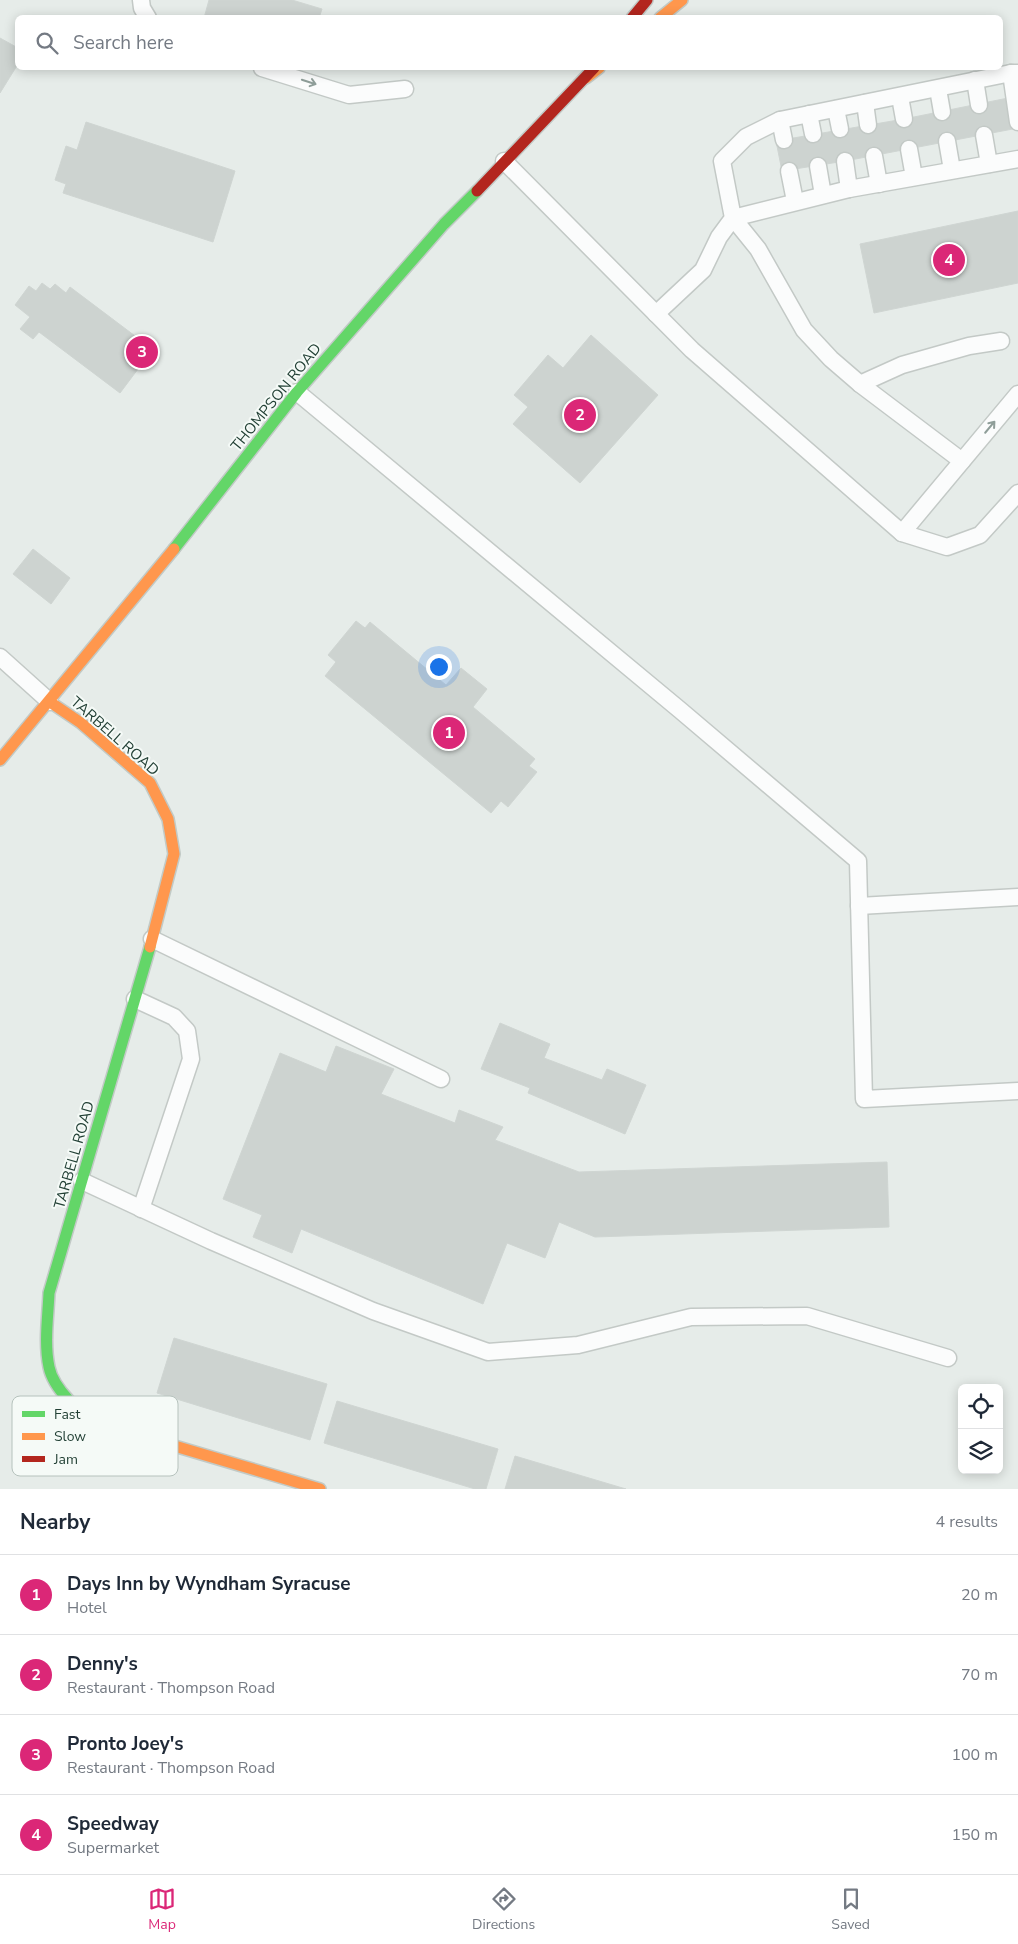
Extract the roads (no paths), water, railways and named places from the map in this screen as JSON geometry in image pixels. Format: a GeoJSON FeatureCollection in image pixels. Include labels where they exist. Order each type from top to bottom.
{"type":"FeatureCollection","features":[{"type":"Feature","properties":{"kind":"street"},"geometry":{"type":"LineString","coordinates":[[633,15],[637,0]]}},
{"type":"Feature","properties":{"kind":"street"},"geometry":{"type":"LineString","coordinates":[[634,15],[647,0]]}},
{"type":"Feature","properties":{"kind":"street"},"geometry":{"type":"LineString","coordinates":[[664,15],[682,0]]}},
{"type":"Feature","properties":{"kind":"street","name":"THOMPSON ROAD"},"geometry":{"type":"LineString","coordinates":[[0,760],[145,586],[298,392],[444,224],[592,70]]}},
{"type":"Feature","properties":{"kind":"street"},"geometry":{"type":"LineString","coordinates":[[586,78],[596,70]]}},
{"type":"Feature","properties":{"kind":"street","name":"TARBELL ROAD"},"geometry":{"type":"LineString","coordinates":[[50,702],[81,723],[150,783],[168,819],[174,854],[135,999],[49,1293],[47,1336],[49,1368],[65,1396]]}},
{"type":"Feature","properties":{"kind":"street","name":"TARBELL ROAD"},"geometry":{"type":"LineString","coordinates":[[178,1447],[320,1489]]}},
{"type":"Feature","properties":{"kind":"lane"},"geometry":{"type":"LineString","coordinates":[[141,0],[142,8],[146,15]]}},
{"type":"Feature","properties":{"kind":"lane"},"geometry":{"type":"LineString","coordinates":[[268,70],[349,95],[405,88]]}},
{"type":"Feature","properties":{"kind":"lane"},"geometry":{"type":"LineString","coordinates":[[962,461],[860,384],[831,359],[804,330],[758,249],[732,218],[722,160],[746,137],[780,120],[1014,73],[1018,122]]}},
{"type":"Feature","properties":{"kind":"lane"},"geometry":{"type":"LineString","coordinates":[[975,80],[979,105]]}},
{"type":"Feature","properties":{"kind":"lane"},"geometry":{"type":"LineString","coordinates":[[938,89],[942,112]]}},
{"type":"Feature","properties":{"kind":"lane"},"geometry":{"type":"LineString","coordinates":[[900,97],[904,119]]}},
{"type":"Feature","properties":{"kind":"lane"},"geometry":{"type":"LineString","coordinates":[[865,104],[868,125]]}},
{"type":"Feature","properties":{"kind":"lane"},"geometry":{"type":"LineString","coordinates":[[836,109],[840,129]]}},
{"type":"Feature","properties":{"kind":"lane"},"geometry":{"type":"LineString","coordinates":[[809,114],[813,134]]}},
{"type":"Feature","properties":{"kind":"lane"},"geometry":{"type":"LineString","coordinates":[[780,120],[784,140]]}},
{"type":"Feature","properties":{"kind":"lane"},"geometry":{"type":"LineString","coordinates":[[984,135],[989,164]]}},
{"type":"Feature","properties":{"kind":"lane"},"geometry":{"type":"LineString","coordinates":[[946,141],[952,170]]}},
{"type":"Feature","properties":{"kind":"lane"},"geometry":{"type":"LineString","coordinates":[[909,149],[914,176]]}},
{"type":"Feature","properties":{"kind":"lane"},"geometry":{"type":"LineString","coordinates":[[874,156],[879,184]]}},
{"type":"Feature","properties":{"kind":"lane"},"geometry":{"type":"LineString","coordinates":[[656,314],[703,270],[719,237],[732,218],[849,189],[1018,159]]}},
{"type":"Feature","properties":{"kind":"lane"},"geometry":{"type":"LineString","coordinates":[[504,161],[692,350],[902,533],[947,547],[980,535],[1018,492]]}},
{"type":"Feature","properties":{"kind":"lane"},"geometry":{"type":"LineString","coordinates":[[845,162],[849,189]]}},
{"type":"Feature","properties":{"kind":"lane"},"geometry":{"type":"LineString","coordinates":[[818,166],[823,195]]}},
{"type":"Feature","properties":{"kind":"lane"},"geometry":{"type":"LineString","coordinates":[[789,171],[795,201]]}},
{"type":"Feature","properties":{"kind":"lane"},"geometry":{"type":"LineString","coordinates":[[860,384],[902,365],[969,346],[1000,341]]}},
{"type":"Feature","properties":{"kind":"lane"},"geometry":{"type":"LineString","coordinates":[[298,392],[858,861],[864,1099],[1018,1091]]}},
{"type":"Feature","properties":{"kind":"lane"},"geometry":{"type":"LineString","coordinates":[[902,533],[1018,394]]}},
{"type":"Feature","properties":{"kind":"lane"},"geometry":{"type":"LineString","coordinates":[[0,657],[50,702]]}},
{"type":"Feature","properties":{"kind":"lane"},"geometry":{"type":"LineString","coordinates":[[859,906],[1018,897]]}},
{"type":"Feature","properties":{"kind":"lane"},"geometry":{"type":"LineString","coordinates":[[152,939],[441,1079]]}},
{"type":"Feature","properties":{"kind":"lane"},"geometry":{"type":"LineString","coordinates":[[135,999],[174,1017],[187,1031],[191,1059],[141,1209]]}},
{"type":"Feature","properties":{"kind":"lane"},"geometry":{"type":"LineString","coordinates":[[82,1181],[211,1242],[373,1311],[488,1352],[578,1344],[691,1317],[807,1316],[948,1358]]}},
{"type":"Feature","properties":{"kind":"place","name":"Speedway"},"geometry":{"type":"Point","coordinates":[949,260]}},
{"type":"Feature","properties":{"kind":"place","name":"Pronto Joey's"},"geometry":{"type":"Point","coordinates":[142,352]}},
{"type":"Feature","properties":{"kind":"place","name":"Denny's"},"geometry":{"type":"Point","coordinates":[580,415]}},
{"type":"Feature","properties":{"kind":"place","name":"Days Inn by Wyndham Syracuse"},"geometry":{"type":"Point","coordinates":[449,733]}}]}
